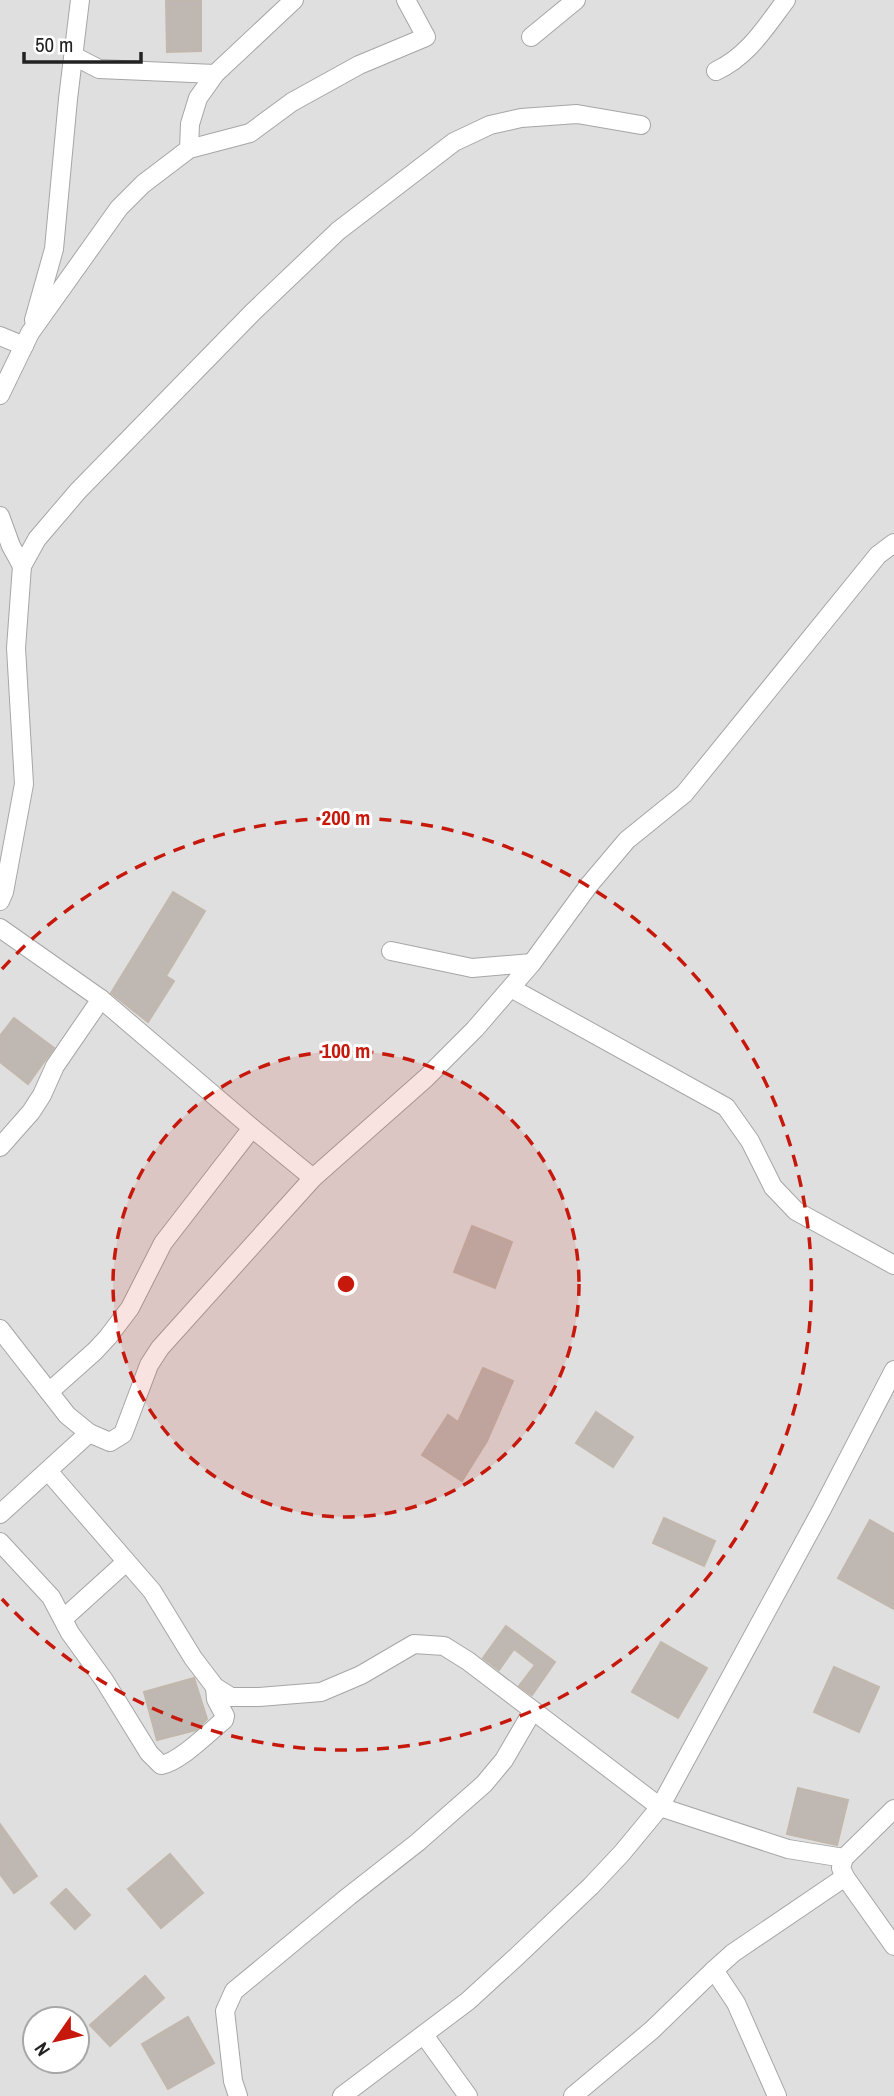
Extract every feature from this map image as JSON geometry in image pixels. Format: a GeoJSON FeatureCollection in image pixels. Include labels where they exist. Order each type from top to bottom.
{"type":"FeatureCollection","features":[{"type":"Feature","properties":{"kind":"street"},"geometry":{"type":"LineString","coordinates":[[27,340],[54,249],[80,0]]}},
{"type":"Feature","properties":{"kind":"street"},"geometry":{"type":"LineString","coordinates":[[189,149],[190,124],[198,98],[215,74],[294,0]]}},
{"type":"Feature","properties":{"kind":"street"},"geometry":{"type":"LineString","coordinates":[[0,396],[27,340],[119,208],[143,184],[189,149],[250,133],[292,102],[359,65],[426,37],[406,0]]}},
{"type":"Feature","properties":{"kind":"street"},"geometry":{"type":"LineString","coordinates":[[531,37],[576,0]]}},
{"type":"Feature","properties":{"kind":"street"},"geometry":{"type":"LineString","coordinates":[[716,71],[733,63],[746,52],[786,0]]}},
{"type":"Feature","properties":{"kind":"street"},"geometry":{"type":"LineString","coordinates":[[74,56],[99,69],[215,74]]}},
{"type":"Feature","properties":{"kind":"street"},"geometry":{"type":"LineString","coordinates":[[0,901],[4,892],[24,784],[16,648],[22,566],[37,539],[78,491],[253,312],[338,231],[454,142],[490,125],[521,118],[577,114],[641,125]]}},
{"type":"Feature","properties":{"kind":"street"},"geometry":{"type":"LineString","coordinates":[[0,336],[27,340]]}},
{"type":"Feature","properties":{"kind":"street"},"geometry":{"type":"LineString","coordinates":[[0,516],[5,552],[22,566]]}},
{"type":"Feature","properties":{"kind":"street"},"geometry":{"type":"LineString","coordinates":[[0,1329],[67,1415],[89,1433],[110,1442],[117,1440],[123,1434],[149,1365],[160,1348],[313,1178],[426,1079],[475,1029],[532,963],[589,885],[627,840],[684,794],[878,555],[894,543]]}},
{"type":"Feature","properties":{"kind":"street"},"geometry":{"type":"LineString","coordinates":[[0,928],[101,999],[313,1178]]}},
{"type":"Feature","properties":{"kind":"street"},"geometry":{"type":"LineString","coordinates":[[391,951],[472,968],[532,963]]}},
{"type":"Feature","properties":{"kind":"street"},"geometry":{"type":"LineString","coordinates":[[511,988],[726,1107],[750,1142],[773,1187],[796,1211],[894,1265]]}},
{"type":"Feature","properties":{"kind":"street"},"geometry":{"type":"LineString","coordinates":[[0,1147],[31,1112],[55,1066],[101,999]]}},
{"type":"Feature","properties":{"kind":"street"},"geometry":{"type":"LineString","coordinates":[[49,1392],[108,1337],[130,1308],[163,1243],[252,1128]]}},
{"type":"Feature","properties":{"kind":"street"},"geometry":{"type":"LineString","coordinates":[[342,2096],[424,2035],[505,1967],[592,1886],[660,1807],[822,1509],[894,1370]]}},
{"type":"Feature","properties":{"kind":"street"},"geometry":{"type":"LineString","coordinates":[[0,1514],[89,1433]]}},
{"type":"Feature","properties":{"kind":"street"},"geometry":{"type":"LineString","coordinates":[[48,1471],[152,1591],[193,1658],[215,1688],[231,1697],[321,1692],[361,1675],[414,1644],[444,1646],[468,1661],[660,1807],[788,1849],[844,1858]]}},
{"type":"Feature","properties":{"kind":"street"},"geometry":{"type":"LineString","coordinates":[[0,1542],[51,1597],[149,1752],[161,1765],[183,1753],[224,1720],[215,1688]]}},
{"type":"Feature","properties":{"kind":"street"},"geometry":{"type":"LineString","coordinates":[[63,1619],[126,1562]]}},
{"type":"Feature","properties":{"kind":"street"},"geometry":{"type":"LineString","coordinates":[[238,2096],[233,2081],[225,2011],[234,1992],[418,1842],[484,1784],[504,1760],[532,1712]]}},
{"type":"Feature","properties":{"kind":"street"},"geometry":{"type":"LineString","coordinates":[[894,1809],[844,1858],[841,1868],[894,1945]]}},
{"type":"Feature","properties":{"kind":"street"},"geometry":{"type":"LineString","coordinates":[[573,2096],[652,2030],[733,1953],[845,1877]]}},
{"type":"Feature","properties":{"kind":"street"},"geometry":{"type":"LineString","coordinates":[[714,1969],[736,2003],[777,2096]]}},
{"type":"Feature","properties":{"kind":"street"},"geometry":{"type":"LineString","coordinates":[[424,2035],[468,2096]]}},
{"type":"Feature","properties":{"kind":"shaded area"},"geometry":{"type":"Polygon","coordinates":[[[0,0],[894,0],[894,2096],[0,2096],[0,0]]]}},
{"type":"Feature","properties":{"kind":"building"},"geometry":{"type":"Polygon","coordinates":[[[166,0],[201,0],[201,51],[167,52],[166,0]]]}},
{"type":"Feature","properties":{"kind":"building"},"geometry":{"type":"Polygon","coordinates":[[[173,892],[205,911],[166,976],[174,981],[148,1022],[111,993],[173,892]]]}},
{"type":"Feature","properties":{"kind":"building"},"geometry":{"type":"Polygon","coordinates":[[[14,1018],[54,1048],[28,1084],[0,1062],[0,1036],[14,1018]]]}},
{"type":"Feature","properties":{"kind":"building"},"geometry":{"type":"Polygon","coordinates":[[[472,1226],[512,1242],[495,1288],[454,1272],[472,1226]]]}},
{"type":"Feature","properties":{"kind":"building"},"geometry":{"type":"Polygon","coordinates":[[[483,1368],[513,1381],[487,1441],[462,1481],[422,1455],[448,1415],[458,1422],[483,1368]]]}},
{"type":"Feature","properties":{"kind":"building"},"geometry":{"type":"Polygon","coordinates":[[[596,1412],[633,1437],[613,1467],[576,1443],[596,1412]]]}},
{"type":"Feature","properties":{"kind":"building"},"geometry":{"type":"Polygon","coordinates":[[[664,1518],[715,1541],[704,1566],[653,1543],[664,1518]]]}},
{"type":"Feature","properties":{"kind":"building"},"geometry":{"type":"Polygon","coordinates":[[[870,1520],[894,1534],[894,1609],[838,1578],[870,1520]]]}},
{"type":"Feature","properties":{"kind":"building"},"geometry":{"type":"Polygon","coordinates":[[[506,1626],[555,1662],[532,1695],[519,1686],[535,1665],[514,1649],[499,1670],[483,1658],[506,1626]]]}},
{"type":"Feature","properties":{"kind":"building"},"geometry":{"type":"Polygon","coordinates":[[[661,1642],[707,1668],[678,1718],[632,1692],[661,1642]]]}},
{"type":"Feature","properties":{"kind":"building"},"geometry":{"type":"Polygon","coordinates":[[[834,1667],[879,1687],[859,1732],[814,1712],[834,1667]]]}},
{"type":"Feature","properties":{"kind":"building"},"geometry":{"type":"Polygon","coordinates":[[[194,1678],[207,1719],[196,1730],[157,1740],[144,1692],[194,1678]]]}},
{"type":"Feature","properties":{"kind":"building"},"geometry":{"type":"Polygon","coordinates":[[[798,1788],[848,1800],[837,1845],[787,1834],[798,1788]]]}},
{"type":"Feature","properties":{"kind":"building"},"geometry":{"type":"Polygon","coordinates":[[[0,1824],[37,1876],[14,1893],[0,1874],[0,1824]]]}},
{"type":"Feature","properties":{"kind":"building"},"geometry":{"type":"Polygon","coordinates":[[[170,1854],[203,1893],[161,1928],[128,1889],[170,1854]]]}},
{"type":"Feature","properties":{"kind":"building"},"geometry":{"type":"Polygon","coordinates":[[[66,1889],[90,1915],[75,1929],[51,1903],[66,1889]]]}},
{"type":"Feature","properties":{"kind":"building"},"geometry":{"type":"Polygon","coordinates":[[[145,1976],[164,1998],[110,2046],[91,2024],[145,1976]]]}},
{"type":"Feature","properties":{"kind":"building"},"geometry":{"type":"Polygon","coordinates":[[[188,2017],[214,2063],[168,2089],[142,2044],[188,2017]]]}}]}
